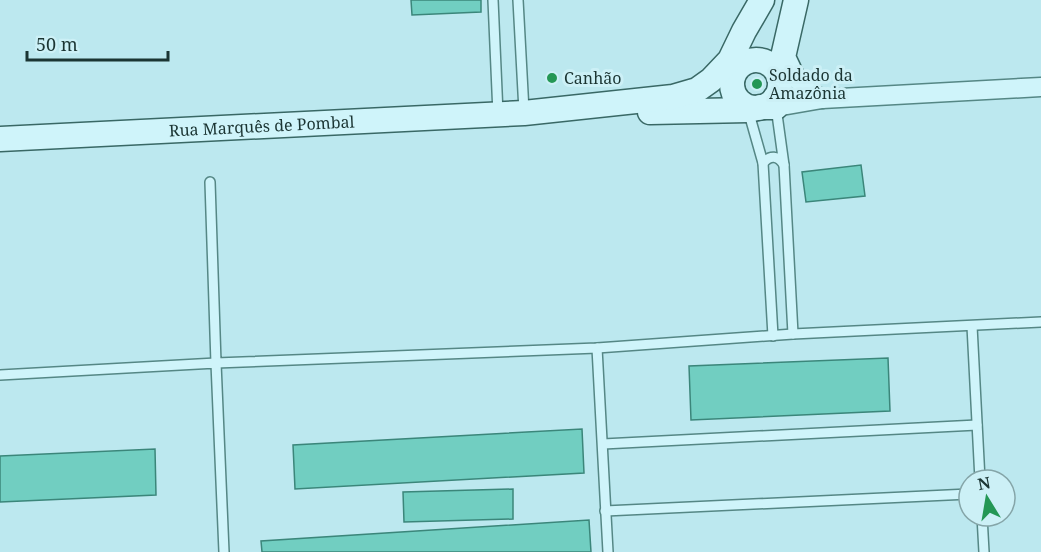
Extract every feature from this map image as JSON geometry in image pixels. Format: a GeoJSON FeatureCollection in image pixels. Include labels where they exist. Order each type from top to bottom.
{"type":"FeatureCollection","features":[{"type":"Feature","properties":{"kind":"street"},"geometry":{"type":"LineString","coordinates":[[762,0],[730,60],[767,86],[809,91],[822,99]]}},
{"type":"Feature","properties":{"kind":"street"},"geometry":{"type":"LineString","coordinates":[[767,86],[796,0]]}},
{"type":"Feature","properties":{"kind":"street","name":"Rua Marquês de Pombal"},"geometry":{"type":"LineString","coordinates":[[0,139],[498,115],[674,97],[697,90],[711,80],[730,60]]}},
{"type":"Feature","properties":{"kind":"street","name":"Rua Marquês de Pombal"},"geometry":{"type":"LineString","coordinates":[[524,113],[767,86],[822,99],[1041,87]]}},
{"type":"Feature","properties":{"kind":"lane"},"geometry":{"type":"LineString","coordinates":[[492,0],[498,115]]}},
{"type":"Feature","properties":{"kind":"lane"},"geometry":{"type":"LineString","coordinates":[[518,0],[524,113]]}},
{"type":"Feature","properties":{"kind":"lane"},"geometry":{"type":"LineString","coordinates":[[767,86],[763,162],[773,336]]}},
{"type":"Feature","properties":{"kind":"lane"},"geometry":{"type":"LineString","coordinates":[[767,86],[784,165],[793,334]]}},
{"type":"Feature","properties":{"kind":"lane"},"geometry":{"type":"LineString","coordinates":[[763,162],[774,156],[784,165]]}},
{"type":"Feature","properties":{"kind":"lane"},"geometry":{"type":"LineString","coordinates":[[210,182],[224,552]]}},
{"type":"Feature","properties":{"kind":"lane"},"geometry":{"type":"LineString","coordinates":[[0,375],[216,363],[597,348],[793,334],[1041,322]]}},
{"type":"Feature","properties":{"kind":"lane"},"geometry":{"type":"LineString","coordinates":[[972,326],[979,468]]}},
{"type":"Feature","properties":{"kind":"lane"},"geometry":{"type":"LineString","coordinates":[[597,348],[608,552]]}},
{"type":"Feature","properties":{"kind":"lane"},"geometry":{"type":"LineString","coordinates":[[603,444],[977,425]]}},
{"type":"Feature","properties":{"kind":"lane"},"geometry":{"type":"LineString","coordinates":[[605,511],[957,495]]}},
{"type":"Feature","properties":{"kind":"lane"},"geometry":{"type":"LineString","coordinates":[[983,528],[984,552]]}},
{"type":"Feature","properties":{"kind":"building"},"geometry":{"type":"Polygon","coordinates":[[[411,0],[481,0],[481,12],[412,15],[411,0]]]}},
{"type":"Feature","properties":{"kind":"building"},"geometry":{"type":"Polygon","coordinates":[[[861,165],[865,196],[806,202],[802,172],[861,165]]]}},
{"type":"Feature","properties":{"kind":"building"},"geometry":{"type":"Polygon","coordinates":[[[888,358],[890,411],[691,420],[689,366],[888,358]]]}},
{"type":"Feature","properties":{"kind":"building"},"geometry":{"type":"Polygon","coordinates":[[[582,429],[584,473],[295,489],[293,445],[582,429]]]}},
{"type":"Feature","properties":{"kind":"building"},"geometry":{"type":"Polygon","coordinates":[[[155,449],[156,495],[0,502],[0,456],[155,449]]]}},
{"type":"Feature","properties":{"kind":"building"},"geometry":{"type":"Polygon","coordinates":[[[513,489],[513,519],[404,522],[403,492],[513,489]]]}},
{"type":"Feature","properties":{"kind":"building"},"geometry":{"type":"Polygon","coordinates":[[[589,520],[591,552],[262,552],[261,541],[589,520]]]}},
{"type":"Feature","properties":{"kind":"place","name":"Canhão"},"geometry":{"type":"Point","coordinates":[552,78]}},
{"type":"Feature","properties":{"kind":"place","name":"Soldado da Amazônia"},"geometry":{"type":"Point","coordinates":[757,84]}}]}
